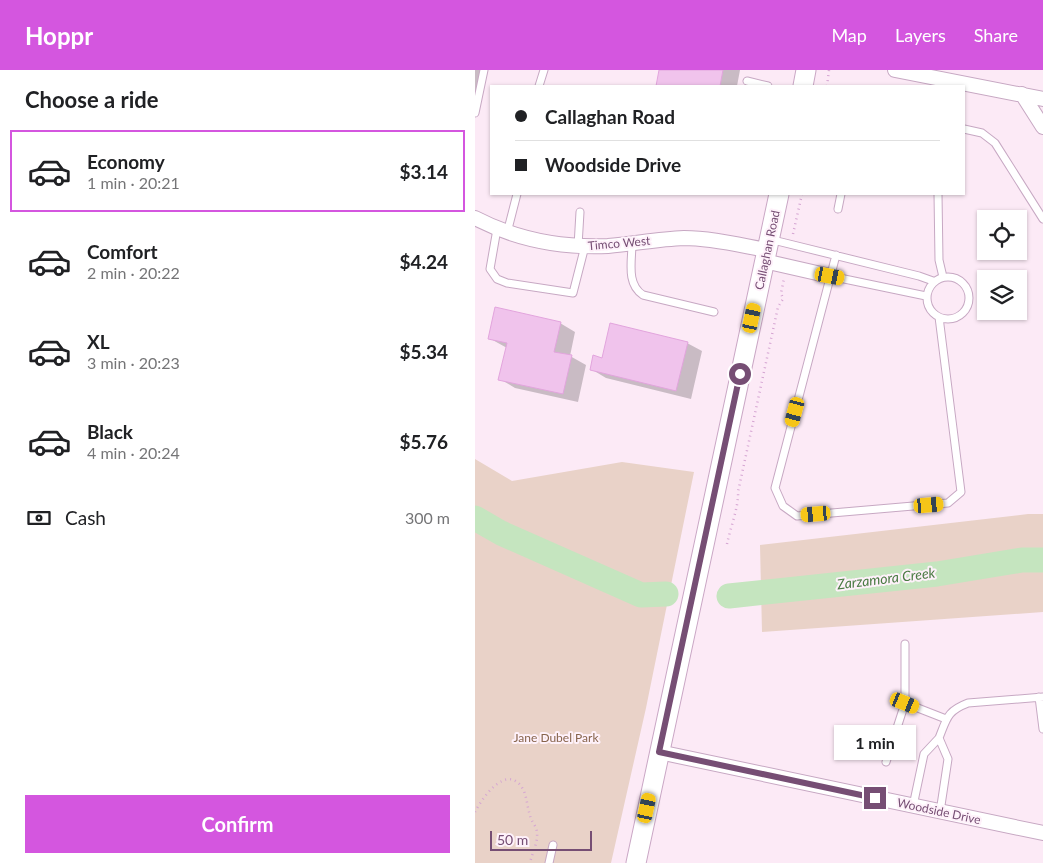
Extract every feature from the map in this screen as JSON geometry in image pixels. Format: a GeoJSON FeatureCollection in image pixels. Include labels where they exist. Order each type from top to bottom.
{"type":"FeatureCollection","features":[{"type":"Feature","properties":{"kind":"main road"},"geometry":{"type":"LineString","coordinates":[[803,85],[806,70]]}},
{"type":"Feature","properties":{"kind":"main road","name":"Callaghan Road"},"geometry":{"type":"LineString","coordinates":[[636,863],[779,195]]}},
{"type":"Feature","properties":{"kind":"street"},"geometry":{"type":"LineString","coordinates":[[895,70],[1043,99]]}},
{"type":"Feature","properties":{"kind":"street"},"geometry":{"type":"LineString","coordinates":[[1022,94],[1043,127]]}},
{"type":"Feature","properties":{"kind":"street","name":"Timco West"},"geometry":{"type":"LineString","coordinates":[[475,218],[502,231],[535,241],[582,246],[683,238],[703,239],[767,250],[830,276]]}},
{"type":"Feature","properties":{"kind":"street","name":"Woodside Drive"},"geometry":{"type":"LineString","coordinates":[[659,752],[1043,833]]}},
{"type":"Feature","properties":{"kind":"lane"},"geometry":{"type":"LineString","coordinates":[[475,113],[484,70]]}},
{"type":"Feature","properties":{"kind":"lane"},"geometry":{"type":"LineString","coordinates":[[539,85],[544,70]]}},
{"type":"Feature","properties":{"kind":"lane"},"geometry":{"type":"LineString","coordinates":[[747,81],[764,85]]}},
{"type":"Feature","properties":{"kind":"lane"},"geometry":{"type":"LineString","coordinates":[[965,129],[982,133],[995,143],[1043,219]]}},
{"type":"Feature","properties":{"kind":"lane"},"geometry":{"type":"LineString","coordinates":[[517,195],[502,231],[490,269],[497,279],[507,283],[573,293],[582,246],[580,212]]}},
{"type":"Feature","properties":{"kind":"lane"},"geometry":{"type":"LineString","coordinates":[[838,209],[841,195]]}},
{"type":"Feature","properties":{"kind":"lane"},"geometry":{"type":"LineString","coordinates":[[938,195],[939,260],[943,277]]}},
{"type":"Feature","properties":{"kind":"lane"},"geometry":{"type":"LineString","coordinates":[[632,243],[632,284],[637,291],[643,295],[714,312]]}},
{"type":"Feature","properties":{"kind":"lane"},"geometry":{"type":"LineString","coordinates":[[767,250],[836,254],[933,281]]}},
{"type":"Feature","properties":{"kind":"lane"},"geometry":{"type":"LineString","coordinates":[[836,254],[775,488],[783,506],[797,516],[948,503],[961,492],[939,318]]}},
{"type":"Feature","properties":{"kind":"lane"},"geometry":{"type":"LineString","coordinates":[[830,276],[926,296]]}},
{"type":"Feature","properties":{"kind":"lane"},"geometry":{"type":"LineString","coordinates":[[943,277],[953,277],[960,280],[965,285],[969,298],[968,305],[959,316],[953,319],[939,318],[928,308],[926,296],[929,287],[933,281],[943,277]]}},
{"type":"Feature","properties":{"kind":"lane"},"geometry":{"type":"LineString","coordinates":[[886,762],[905,703],[905,644]]}},
{"type":"Feature","properties":{"kind":"lane"},"geometry":{"type":"LineString","coordinates":[[913,806],[924,754],[939,738],[950,712],[958,707],[968,703],[1041,697],[1043,729]]}},
{"type":"Feature","properties":{"kind":"lane"},"geometry":{"type":"LineString","coordinates":[[905,703],[946,719]]}},
{"type":"Feature","properties":{"kind":"lane"},"geometry":{"type":"LineString","coordinates":[[939,738],[948,759],[941,812]]}},
{"type":"Feature","properties":{"kind":"lane"},"geometry":{"type":"LineString","coordinates":[[549,863],[553,845]]}},
{"type":"Feature","properties":{"kind":"path"},"geometry":{"type":"LineString","coordinates":[[827,85],[829,70]]}},
{"type":"Feature","properties":{"kind":"path"},"geometry":{"type":"LineString","coordinates":[[792,237],[802,195]]}},
{"type":"Feature","properties":{"kind":"path"},"geometry":{"type":"LineString","coordinates":[[727,544],[737,506],[738,492],[778,307],[783,299],[781,293],[783,280]]}},
{"type":"Feature","properties":{"kind":"path"},"geometry":{"type":"LineString","coordinates":[[475,812],[488,791],[501,781],[509,780],[520,785],[524,790],[530,818],[537,830],[530,863]]}},
{"type":"Feature","properties":{"kind":"green space","name":"Jane Dubel Park"},"geometry":{"type":"Polygon","coordinates":[[[475,459],[512,481],[622,462],[694,472],[646,708],[611,863],[475,863],[475,459]]]}},
{"type":"Feature","properties":{"kind":"green space"},"geometry":{"type":"Polygon","coordinates":[[[1028,514],[1043,514],[1043,612],[762,632],[760,545],[1028,514]]]}},
{"type":"Feature","properties":{"kind":"building"},"geometry":{"type":"Polygon","coordinates":[[[659,70],[723,70],[720,85],[656,85],[659,70]]]}},
{"type":"Feature","properties":{"kind":"building"},"geometry":{"type":"Polygon","coordinates":[[[495,307],[561,322],[554,352],[572,355],[563,394],[498,380],[507,343],[488,339],[495,307]]]}},
{"type":"Feature","properties":{"kind":"building"},"geometry":{"type":"Polygon","coordinates":[[[610,323],[688,342],[676,391],[590,370],[593,355],[602,358],[610,323]]]}},
{"type":"Feature","properties":{"kind":"waterway","name":"Zarzamora Creek"},"geometry":{"type":"LineString","coordinates":[[475,518],[501,533],[641,595],[666,594]]}},
{"type":"Feature","properties":{"kind":"waterway","name":"Zarzamora Creek"},"geometry":{"type":"LineString","coordinates":[[729,596],[937,574],[1022,560],[1043,560]]}},
{"type":"Feature","properties":{"kind":"route"},"geometry":{"type":"LineString","coordinates":[[740,374],[659,752],[875,798]]}}]}
